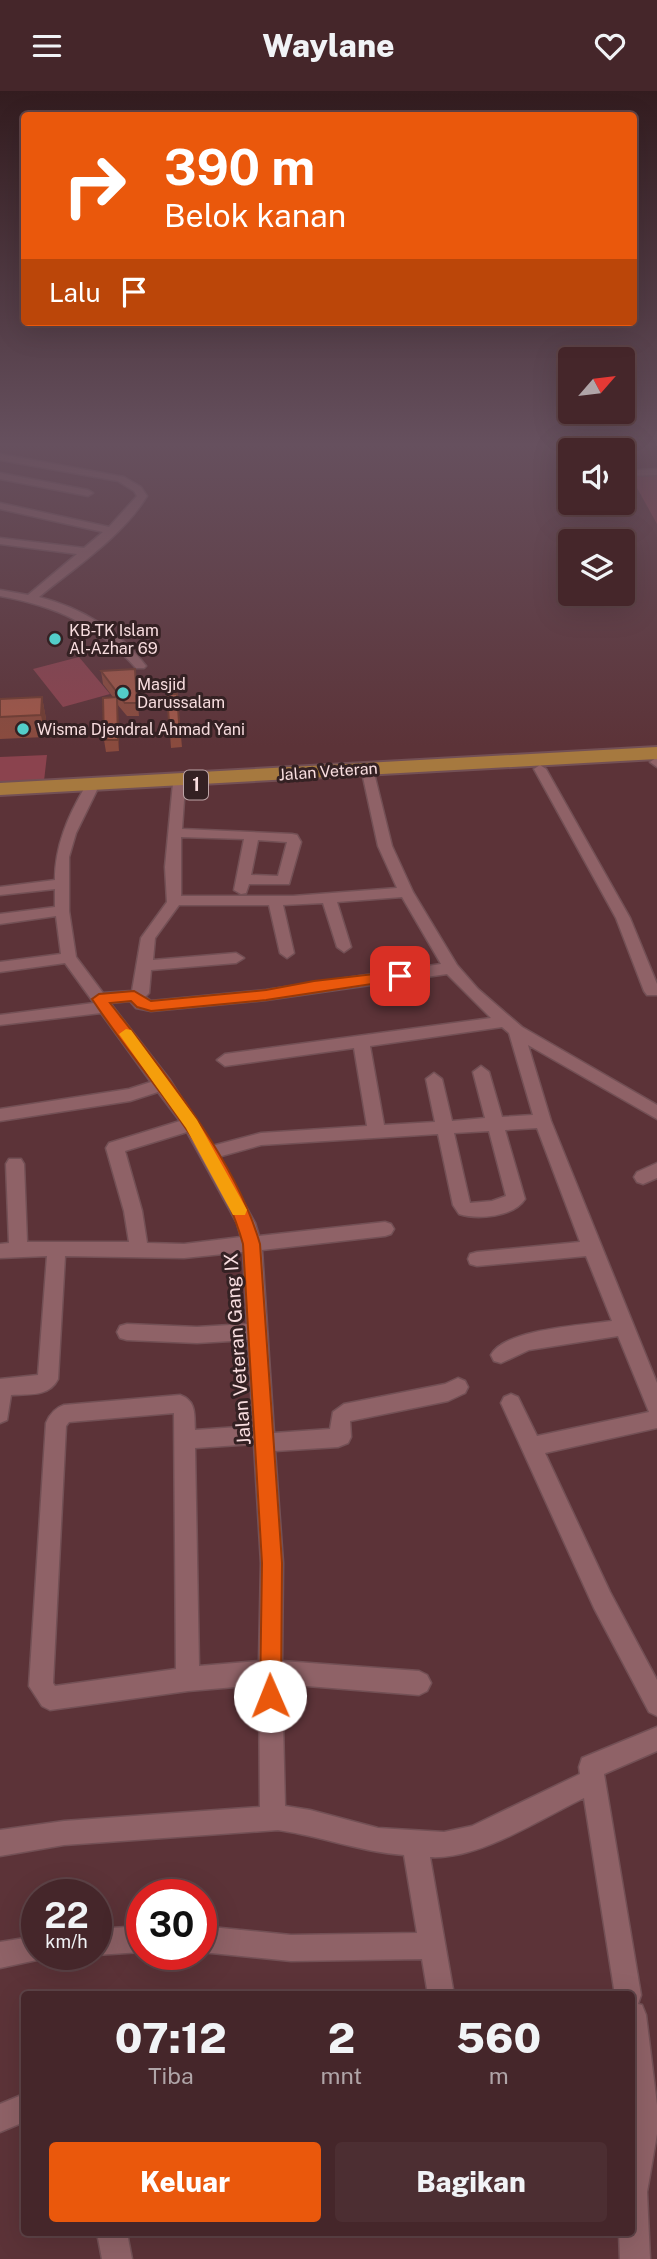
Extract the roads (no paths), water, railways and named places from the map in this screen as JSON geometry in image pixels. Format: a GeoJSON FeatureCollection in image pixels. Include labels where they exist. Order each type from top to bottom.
{"type":"FeatureCollection","features":[{"type":"Feature","properties":{"kind":"highway","name":"Jalan Veteran"},"geometry":{"type":"LineString","coordinates":[[453,769],[657,753]]}},
{"type":"Feature","properties":{"kind":"highway","name":"Jalan Veteran"},"geometry":{"type":"LineString","coordinates":[[0,789],[397,771],[540,769],[657,762]]}},
{"type":"Feature","properties":{"kind":"highway","name":"Jalan Veteran"},"geometry":{"type":"LineString","coordinates":[[0,795],[369,777],[397,771]]}},
{"type":"Feature","properties":{"kind":"street"},"geometry":{"type":"LineString","coordinates":[[17,543],[88,552]]}},
{"type":"Feature","properties":{"kind":"street"},"geometry":{"type":"LineString","coordinates":[[31,599],[98,543]]}},
{"type":"Feature","properties":{"kind":"street"},"geometry":{"type":"LineString","coordinates":[[0,593],[31,599],[85,617],[116,637],[139,666]]}},
{"type":"Feature","properties":{"kind":"street"},"geometry":{"type":"LineString","coordinates":[[540,769],[623,918],[652,991]]}},
{"type":"Feature","properties":{"kind":"street"},"geometry":{"type":"LineString","coordinates":[[369,777],[385,846],[406,893],[451,968],[473,993],[511,1026],[657,1113]]}},
{"type":"Feature","properties":{"kind":"street"},"geometry":{"type":"LineString","coordinates":[[0,1020],[103,1003],[134,996],[142,989],[152,931],[174,902],[172,867],[178,786]]}},
{"type":"Feature","properties":{"kind":"street","name":"Jalan Veteran Gang IX"},"geometry":{"type":"LineString","coordinates":[[90,790],[64,846],[60,884],[69,958],[191,1124],[246,1223],[251,1244],[272,1563],[270,1672],[273,1818]]}},
{"type":"Feature","properties":{"kind":"street"},"geometry":{"type":"LineString","coordinates":[[176,834],[287,836],[294,842],[284,881],[243,879]]}},
{"type":"Feature","properties":{"kind":"street"},"geometry":{"type":"LineString","coordinates":[[239,900],[252,835]]}},
{"type":"Feature","properties":{"kind":"street"},"geometry":{"type":"LineString","coordinates":[[0,891],[60,884]]}},
{"type":"Feature","properties":{"kind":"street"},"geometry":{"type":"LineString","coordinates":[[174,902],[188,899],[329,899],[406,893]]}},
{"type":"Feature","properties":{"kind":"street"},"geometry":{"type":"LineString","coordinates":[[329,899],[344,947]]}},
{"type":"Feature","properties":{"kind":"street"},"geometry":{"type":"LineString","coordinates":[[275,901],[287,953]]}},
{"type":"Feature","properties":{"kind":"street"},"geometry":{"type":"LineString","coordinates":[[0,919],[62,911]]}},
{"type":"Feature","properties":{"kind":"street"},"geometry":{"type":"LineString","coordinates":[[0,967],[69,958]]}},
{"type":"Feature","properties":{"kind":"street"},"geometry":{"type":"LineString","coordinates":[[145,966],[236,958]]}},
{"type":"Feature","properties":{"kind":"street"},"geometry":{"type":"LineString","coordinates":[[134,996],[142,1004],[151,1006],[266,995],[451,968]]}},
{"type":"Feature","properties":{"kind":"street"},"geometry":{"type":"LineString","coordinates":[[225,1060],[361,1041],[511,1026]]}},
{"type":"Feature","properties":{"kind":"street"},"geometry":{"type":"LineString","coordinates":[[511,1026],[543,1121],[591,1248],[657,1407]]}},
{"type":"Feature","properties":{"kind":"street"},"geometry":{"type":"LineString","coordinates":[[361,1041],[377,1132]]}},
{"type":"Feature","properties":{"kind":"street"},"geometry":{"type":"LineString","coordinates":[[434,1079],[462,1205],[468,1210],[509,1203],[516,1199],[481,1072]]}},
{"type":"Feature","properties":{"kind":"street"},"geometry":{"type":"LineString","coordinates":[[0,1115],[130,1095],[164,1084]]}},
{"type":"Feature","properties":{"kind":"street"},"geometry":{"type":"LineString","coordinates":[[209,1153],[261,1139],[543,1121]]}},
{"type":"Feature","properties":{"kind":"street"},"geometry":{"type":"LineString","coordinates":[[139,1249],[133,1211],[115,1148],[191,1124]]}},
{"type":"Feature","properties":{"kind":"street"},"geometry":{"type":"LineString","coordinates":[[15,1164],[9,1250],[57,1248],[184,1251],[385,1229]]}},
{"type":"Feature","properties":{"kind":"street"},"geometry":{"type":"LineString","coordinates":[[0,1414],[1,1387],[40,1385],[48,1379],[52,1290],[57,1248]]}},
{"type":"Feature","properties":{"kind":"street"},"geometry":{"type":"LineString","coordinates":[[477,1259],[591,1248]]}},
{"type":"Feature","properties":{"kind":"street"},"geometry":{"type":"LineString","coordinates":[[500,1355],[526,1342],[625,1327]]}},
{"type":"Feature","properties":{"kind":"street"},"geometry":{"type":"LineString","coordinates":[[127,1332],[197,1335],[257,1331]]}},
{"type":"Feature","properties":{"kind":"street"},"geometry":{"type":"LineString","coordinates":[[184,1440],[338,1438],[341,1437],[340,1418],[344,1413],[448,1392],[458,1387]]}},
{"type":"Feature","properties":{"kind":"street"},"geometry":{"type":"LineString","coordinates":[[511,1403],[602,1600],[657,1704]]}},
{"type":"Feature","properties":{"kind":"street"},"geometry":{"type":"LineString","coordinates":[[188,1679],[184,1440],[186,1416],[180,1404],[64,1413],[56,1423],[41,1686],[50,1698],[188,1679],[270,1672],[419,1683]]}},
{"type":"Feature","properties":{"kind":"street"},"geometry":{"type":"LineString","coordinates":[[530,1447],[657,1419]]}},
{"type":"Feature","properties":{"kind":"street"},"geometry":{"type":"LineString","coordinates":[[627,1991],[592,1767],[657,1739]]}},
{"type":"Feature","properties":{"kind":"street"},"geometry":{"type":"LineString","coordinates":[[0,1843],[64,1833],[273,1818],[310,1822],[378,1841],[444,1845],[474,1837],[593,1781]]}},
{"type":"Feature","properties":{"kind":"street"},"geometry":{"type":"LineString","coordinates":[[415,1843],[440,1991]]}},
{"type":"Feature","properties":{"kind":"street"},"geometry":{"type":"LineString","coordinates":[[217,1941],[291,1948],[432,1947]]}},
{"type":"Feature","properties":{"kind":"street"},"geometry":{"type":"LineString","coordinates":[[0,1955],[21,1952]]}},
{"type":"Feature","properties":{"kind":"street"},"geometry":{"type":"LineString","coordinates":[[635,2040],[645,2122],[635,2176]]}},
{"type":"Feature","properties":{"kind":"street"},"geometry":{"type":"LineString","coordinates":[[0,2118],[21,2110]]}},
{"type":"Feature","properties":{"kind":"street"},"geometry":{"type":"LineString","coordinates":[[113,2236],[117,2259]]}},
{"type":"Feature","properties":{"kind":"street"},"geometry":{"type":"LineString","coordinates":[[634,2236],[635,2259]]}},
{"type":"Feature","properties":{"kind":"place","name":"KB-TK Islam Al-Azhar 69"},"geometry":{"type":"Point","coordinates":[55,639]}},
{"type":"Feature","properties":{"kind":"place","name":"Masjid Darussalam"},"geometry":{"type":"Point","coordinates":[123,693]}},
{"type":"Feature","properties":{"kind":"place","name":"Wisma Djendral Ahmad Yani"},"geometry":{"type":"Point","coordinates":[23,729]}}]}
